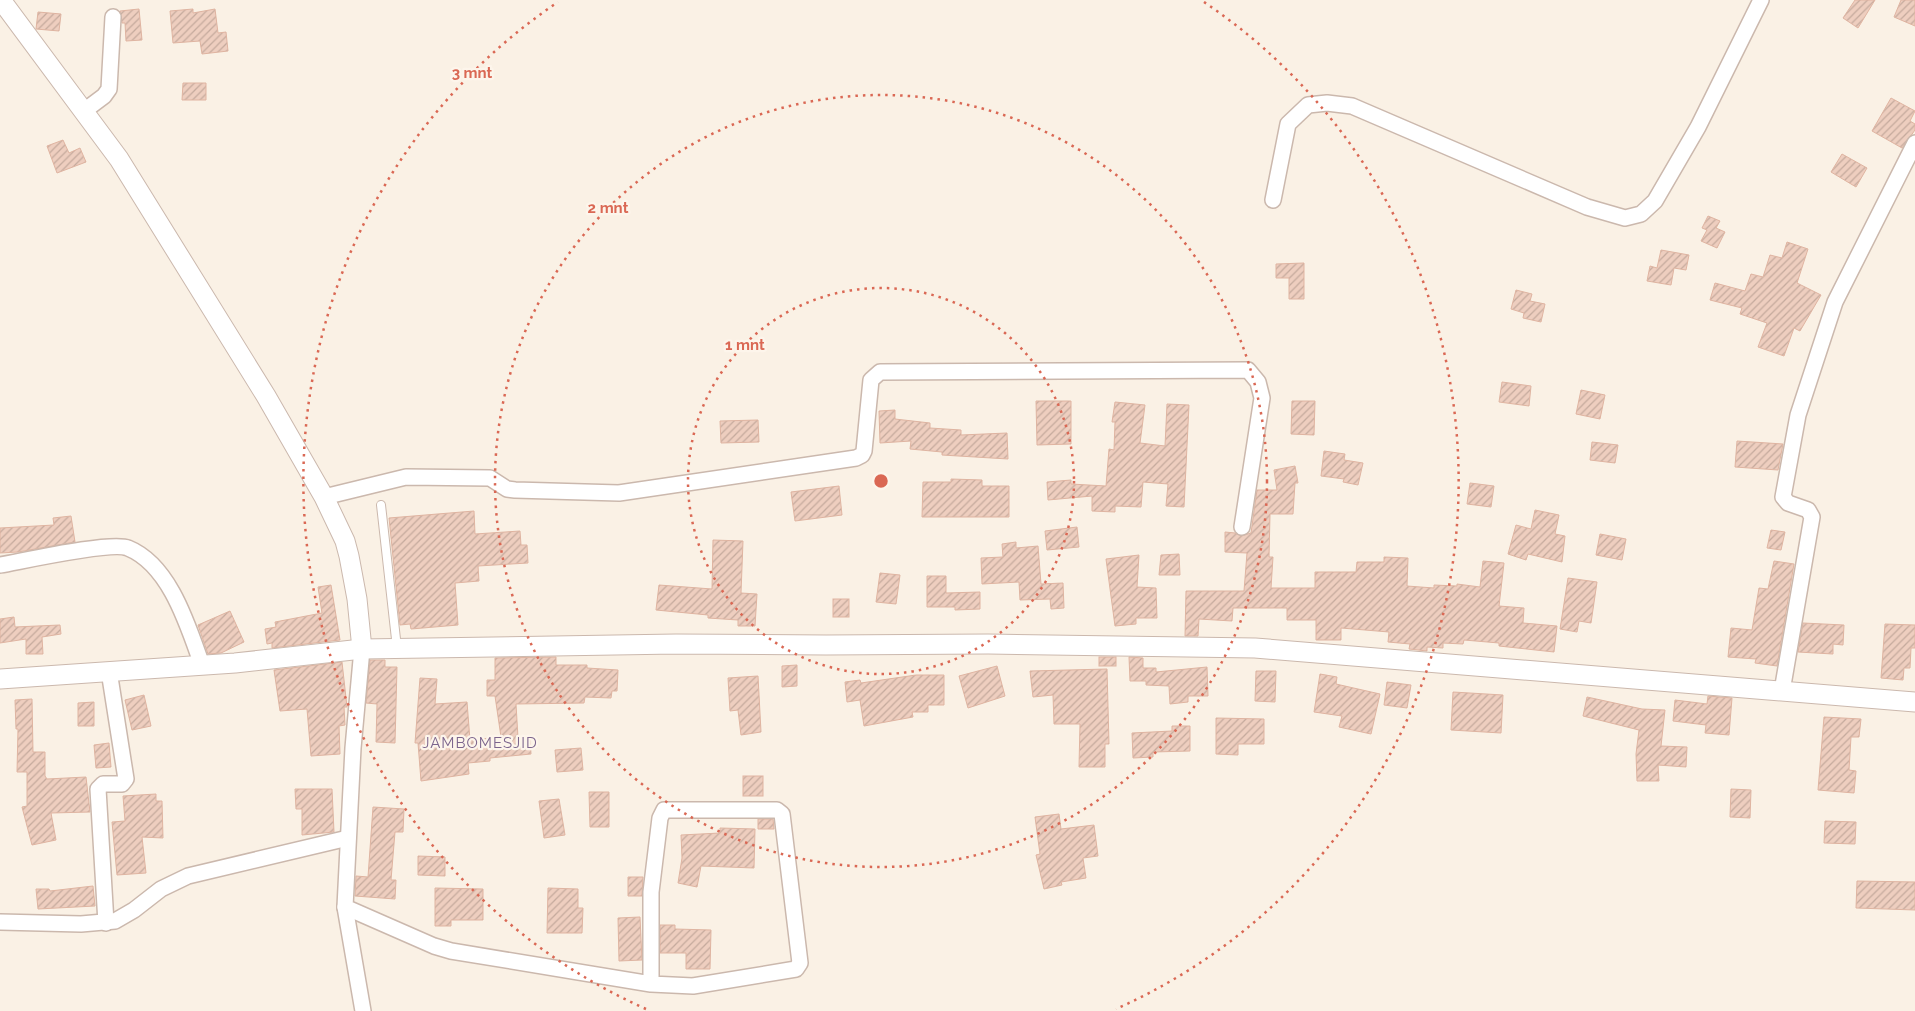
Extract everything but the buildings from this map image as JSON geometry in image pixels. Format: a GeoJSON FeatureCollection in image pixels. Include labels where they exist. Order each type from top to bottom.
{"type":"FeatureCollection","features":[{"type":"Feature","properties":{"kind":"street"},"geometry":{"type":"LineString","coordinates":[[1,0],[119,159],[172,243],[324,497],[346,542],[357,599],[362,649],[348,838],[345,913],[363,1011]]}},
{"type":"Feature","properties":{"kind":"street"},"geometry":{"type":"LineString","coordinates":[[1273,200],[1288,124],[1308,105],[1327,103],[1352,106],[1587,207],[1625,218],[1641,214],[1654,201],[1698,127],[1761,0]]}},
{"type":"Feature","properties":{"kind":"street"},"geometry":{"type":"LineString","coordinates":[[84,112],[104,96],[108,89],[113,17]]}},
{"type":"Feature","properties":{"kind":"street"},"geometry":{"type":"LineString","coordinates":[[1782,691],[1812,517],[1808,510],[1788,503],[1783,497],[1798,415],[1835,302],[1915,143]]}},
{"type":"Feature","properties":{"kind":"street"},"geometry":{"type":"LineString","coordinates":[[324,497],[406,477],[490,478],[507,489],[515,490],[619,493],[856,458],[862,455],[864,451],[870,380],[880,372],[1248,370],[1258,382],[1262,398],[1242,527]]}},
{"type":"Feature","properties":{"kind":"street"},"geometry":{"type":"LineString","coordinates":[[0,565],[108,546],[128,548],[155,568],[180,604],[202,665]]}},
{"type":"Feature","properties":{"kind":"street"},"geometry":{"type":"LineString","coordinates":[[0,678],[202,665],[362,649],[676,644],[988,644],[1255,648],[1915,702]]}},
{"type":"Feature","properties":{"kind":"street"},"geometry":{"type":"LineString","coordinates":[[106,923],[98,789],[103,784],[122,784],[126,780],[109,671]]}},
{"type":"Feature","properties":{"kind":"street"},"geometry":{"type":"LineString","coordinates":[[345,913],[442,949],[651,984],[693,986],[796,969],[800,963],[798,944],[782,814],[777,810],[664,810],[660,818],[651,892],[651,984]]}},
{"type":"Feature","properties":{"kind":"street"},"geometry":{"type":"LineString","coordinates":[[0,922],[106,923],[122,918],[174,882],[348,838]]}},
{"type":"Feature","properties":{"kind":"lane"},"geometry":{"type":"LineString","coordinates":[[381,505],[397,648]]}},
{"type":"Feature","properties":{"kind":"district","name":"JAMBOMESJID"},"geometry":{"type":"Point","coordinates":[480,743]}}]}
